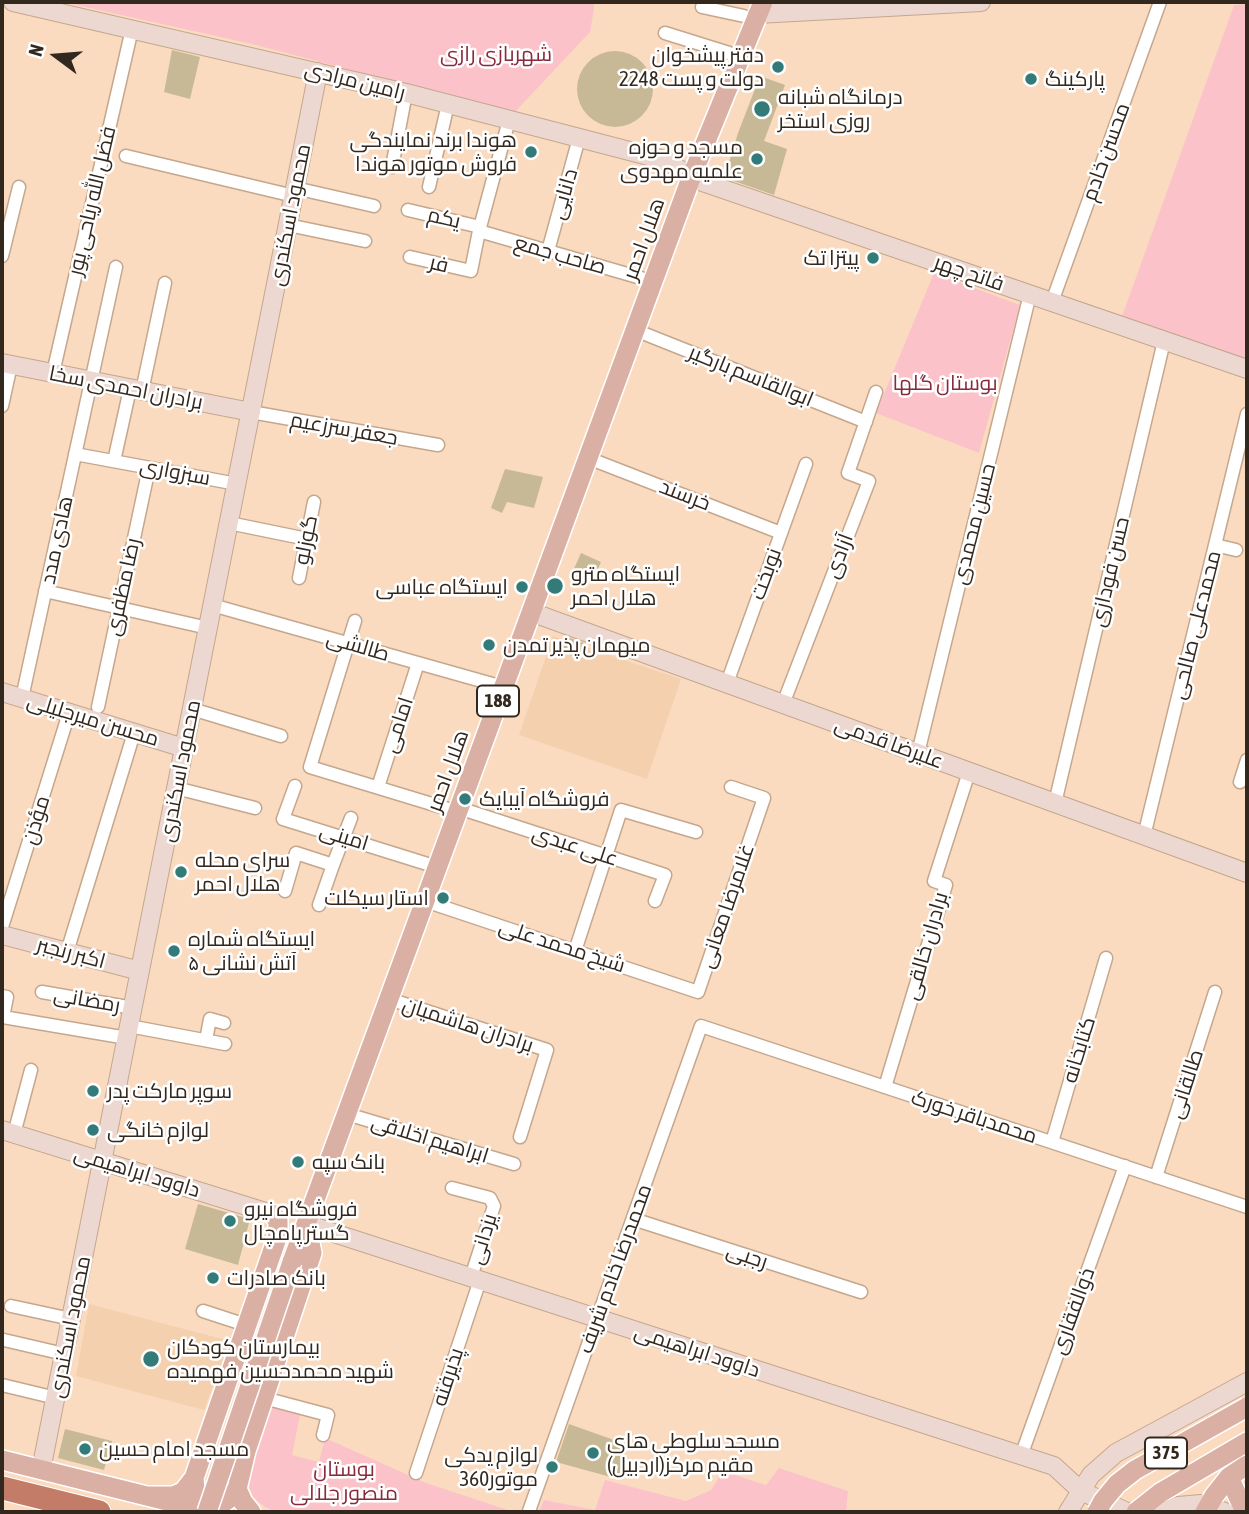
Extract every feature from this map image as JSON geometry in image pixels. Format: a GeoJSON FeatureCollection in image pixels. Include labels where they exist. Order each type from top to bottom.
{"type":"FeatureCollection","features":[{"type":"Feature","properties":{"kind":"highway"},"geometry":{"type":"LineString","coordinates":[[2,1488],[99,1512]]}},
{"type":"Feature","properties":{"kind":"main road","name":"188"},"geometry":{"type":"LineString","coordinates":[[691,177],[755,11]]}},
{"type":"Feature","properties":{"kind":"main road","name":"هلال احمر"},"geometry":{"type":"LineString","coordinates":[[209,1512],[292,1262],[691,177]]}},
{"type":"Feature","properties":{"kind":"main road"},"geometry":{"type":"LineString","coordinates":[[147,1496],[173,1496],[183,1492],[194,1478],[278,1235],[278,1220],[272,1214]]}},
{"type":"Feature","properties":{"kind":"main road"},"geometry":{"type":"LineString","coordinates":[[194,1478],[195,1490],[201,1498],[212,1503],[223,1503],[237,1489],[243,1463],[312,1253],[306,1224]]}},
{"type":"Feature","properties":{"kind":"main road","name":"375"},"geometry":{"type":"LineString","coordinates":[[1097,1512],[1117,1484],[1135,1470],[1247,1407]]}},
{"type":"Feature","properties":{"kind":"main road","name":"375"},"geometry":{"type":"LineString","coordinates":[[1136,1512],[1160,1493],[1247,1442]]}},
{"type":"Feature","properties":{"kind":"main road"},"geometry":{"type":"LineString","coordinates":[[2,1460],[209,1512]]}},
{"type":"Feature","properties":{"kind":"main road"},"geometry":{"type":"LineString","coordinates":[[1213,1510],[1229,1477],[1247,1465]]}},
{"type":"Feature","properties":{"kind":"main road"},"geometry":{"type":"LineString","coordinates":[[1229,1477],[1245,1512]]}},
{"type":"Feature","properties":{"kind":"main road"},"geometry":{"type":"LineString","coordinates":[[237,1489],[251,1512]]}},
{"type":"Feature","properties":{"kind":"street","name":"رامین مرادی"},"geometry":{"type":"LineString","coordinates":[[13,2],[406,93],[668,161],[691,177]]}},
{"type":"Feature","properties":{"kind":"street"},"geometry":{"type":"LineString","coordinates":[[702,7],[755,11],[981,2]]}},
{"type":"Feature","properties":{"kind":"street","name":"محسن خادم"},"geometry":{"type":"LineString","coordinates":[[1052,302],[1160,2]]}},
{"type":"Feature","properties":{"kind":"street","name":"فضل الله ریاحی پور"},"geometry":{"type":"LineString","coordinates":[[53,373],[132,29]]}},
{"type":"Feature","properties":{"kind":"street"},"geometry":{"type":"LineString","coordinates":[[665,33],[729,53]]}},
{"type":"Feature","properties":{"kind":"street","name":"محمود اسکندری"},"geometry":{"type":"LineString","coordinates":[[41,1470],[318,72]]}},
{"type":"Feature","properties":{"kind":"street"},"geometry":{"type":"LineString","coordinates":[[392,167],[406,93]]}},
{"type":"Feature","properties":{"kind":"street"},"geometry":{"type":"LineString","coordinates":[[429,187],[448,104]]}},
{"type":"Feature","properties":{"kind":"street"},"geometry":{"type":"LineString","coordinates":[[480,229],[509,120]]}},
{"type":"Feature","properties":{"kind":"street","name":"دانایی"},"geometry":{"type":"LineString","coordinates":[[548,251],[579,138]]}},
{"type":"Feature","properties":{"kind":"street"},"geometry":{"type":"LineString","coordinates":[[126,156],[373,206]]}},
{"type":"Feature","properties":{"kind":"street","name":"فاتح چهر"},"geometry":{"type":"LineString","coordinates":[[691,177],[1247,369]]}},
{"type":"Feature","properties":{"kind":"street"},"geometry":{"type":"LineString","coordinates":[[2,256],[19,187]]}},
{"type":"Feature","properties":{"kind":"street","name":"یکم"},"geometry":{"type":"LineString","coordinates":[[408,210],[480,229]]}},
{"type":"Feature","properties":{"kind":"street"},"geometry":{"type":"LineString","coordinates":[[288,225],[365,241]]}},
{"type":"Feature","properties":{"kind":"street","name":"صاحب جمع"},"geometry":{"type":"LineString","coordinates":[[480,229],[641,278]]}},
{"type":"Feature","properties":{"kind":"street","name":"فر"},"geometry":{"type":"LineString","coordinates":[[410,257],[471,271],[480,229]]}},
{"type":"Feature","properties":{"kind":"street","name":"هادی مدد"},"geometry":{"type":"LineString","coordinates":[[22,698],[116,267]]}},
{"type":"Feature","properties":{"kind":"street","name":"سبزواری"},"geometry":{"type":"LineString","coordinates":[[114,461],[164,283]]}},
{"type":"Feature","properties":{"kind":"street","name":"حسین محمدی"},"geometry":{"type":"LineString","coordinates":[[918,753],[1030,295]]}},
{"type":"Feature","properties":{"kind":"street","name":"ابوالقاسم بارگیر"},"geometry":{"type":"LineString","coordinates":[[635,330],[866,422]]}},
{"type":"Feature","properties":{"kind":"street","name":"حسن فودازی"},"geometry":{"type":"LineString","coordinates":[[1055,803],[1164,341]]}},
{"type":"Feature","properties":{"kind":"street"},"geometry":{"type":"LineString","coordinates":[[2,406],[6,364]]}},
{"type":"Feature","properties":{"kind":"street","name":"برادران احمدی سخا"},"geometry":{"type":"LineString","coordinates":[[6,364],[251,412]]}},
{"type":"Feature","properties":{"kind":"street"},"geometry":{"type":"LineString","coordinates":[[866,422],[876,392]]}},
{"type":"Feature","properties":{"kind":"street","name":"جعفر سرزعیم"},"geometry":{"type":"LineString","coordinates":[[251,412],[438,446]]}},
{"type":"Feature","properties":{"kind":"street","name":"محمدعلی صالحی"},"geometry":{"type":"LineString","coordinates":[[1144,835],[1247,414]]}},
{"type":"Feature","properties":{"kind":"street","name":"آزادی"},"geometry":{"type":"LineString","coordinates":[[783,704],[869,481],[848,473],[866,422]]}},
{"type":"Feature","properties":{"kind":"street","name":"سبزواری"},"geometry":{"type":"LineString","coordinates":[[75,454],[237,484]]}},
{"type":"Feature","properties":{"kind":"street","name":"خرسند"},"geometry":{"type":"LineString","coordinates":[[588,458],[781,533]]}},
{"type":"Feature","properties":{"kind":"street","name":"نوبخت"},"geometry":{"type":"LineString","coordinates":[[727,683],[806,464]]}},
{"type":"Feature","properties":{"kind":"street","name":"رضا مظفری"},"geometry":{"type":"LineString","coordinates":[[98,707],[149,468]]}},
{"type":"Feature","properties":{"kind":"street","name":"گوزلو"},"geometry":{"type":"LineString","coordinates":[[299,579],[314,502]]}},
{"type":"Feature","properties":{"kind":"street"},"geometry":{"type":"LineString","coordinates":[[229,523],[307,539]]}},
{"type":"Feature","properties":{"kind":"street"},"geometry":{"type":"LineString","coordinates":[[1215,545],[1236,550]]}},
{"type":"Feature","properties":{"kind":"street"},"geometry":{"type":"LineString","coordinates":[[45,591],[208,628]]}},
{"type":"Feature","properties":{"kind":"street","name":"طالشی"},"geometry":{"type":"LineString","coordinates":[[212,605],[503,687]]}},
{"type":"Feature","properties":{"kind":"street","name":"علیرضا قدمی"},"geometry":{"type":"LineString","coordinates":[[531,612],[1247,873]]}},
{"type":"Feature","properties":{"kind":"street"},"geometry":{"type":"LineString","coordinates":[[355,621],[310,767],[458,810]]}},
{"type":"Feature","properties":{"kind":"street","name":"امامی"},"geometry":{"type":"LineString","coordinates":[[378,787],[418,663]]}},
{"type":"Feature","properties":{"kind":"street","name":"محسن میرجلیلی"},"geometry":{"type":"LineString","coordinates":[[2,692],[184,748]]}},
{"type":"Feature","properties":{"kind":"street"},"geometry":{"type":"LineString","coordinates":[[192,709],[281,736]]}},
{"type":"Feature","properties":{"kind":"street","name":"مؤذن"},"geometry":{"type":"LineString","coordinates":[[2,928],[69,713]]}},
{"type":"Feature","properties":{"kind":"street"},"geometry":{"type":"LineString","coordinates":[[66,952],[134,733]]}},
{"type":"Feature","properties":{"kind":"street"},"geometry":{"type":"LineString","coordinates":[[1240,782],[1247,760]]}},
{"type":"Feature","properties":{"kind":"street","name":"برادران خالقی"},"geometry":{"type":"LineString","coordinates":[[884,1087],[946,885],[934,881],[969,772]]}},
{"type":"Feature","properties":{"kind":"street","name":"امینی"},"geometry":{"type":"LineString","coordinates":[[295,786],[283,819],[437,867]]}},
{"type":"Feature","properties":{"kind":"street","name":"غلامرضا معانی"},"geometry":{"type":"LineString","coordinates":[[698,992],[764,798],[732,787]]}},
{"type":"Feature","properties":{"kind":"street"},"geometry":{"type":"LineString","coordinates":[[176,789],[255,808]]}},
{"type":"Feature","properties":{"kind":"street","name":"علی عبدی"},"geometry":{"type":"LineString","coordinates":[[458,810],[665,875],[655,901]]}},
{"type":"Feature","properties":{"kind":"street"},"geometry":{"type":"LineString","coordinates":[[575,951],[621,810],[696,832]]}},
{"type":"Feature","properties":{"kind":"street"},"geometry":{"type":"LineString","coordinates":[[319,905],[351,818]]}},
{"type":"Feature","properties":{"kind":"street"},"geometry":{"type":"LineString","coordinates":[[285,891],[296,853],[333,864]]}},
{"type":"Feature","properties":{"kind":"street","name":"شیخ محمد علی"},"geometry":{"type":"LineString","coordinates":[[425,901],[698,992]]}},
{"type":"Feature","properties":{"kind":"street","name":"اکبر رنجبر"},"geometry":{"type":"LineString","coordinates":[[2,934],[140,971]]}},
{"type":"Feature","properties":{"kind":"street","name":"کتابخانه"},"geometry":{"type":"LineString","coordinates":[[1052,1142],[1106,958]]}},
{"type":"Feature","properties":{"kind":"street","name":"رمضانی"},"geometry":{"type":"LineString","coordinates":[[42,992],[130,1024]]}},
{"type":"Feature","properties":{"kind":"street","name":"طالقانی"},"geometry":{"type":"LineString","coordinates":[[1156,1177],[1215,992]]}},
{"type":"Feature","properties":{"kind":"street"},"geometry":{"type":"LineString","coordinates":[[2,996],[7,997],[3,1017],[130,1024],[225,1044]]}},
{"type":"Feature","properties":{"kind":"street","name":"برادران هاشمیان"},"geometry":{"type":"LineString","coordinates":[[388,999],[547,1050],[520,1137]]}},
{"type":"Feature","properties":{"kind":"street"},"geometry":{"type":"LineString","coordinates":[[206,1040],[210,1019],[224,1023]]}},
{"type":"Feature","properties":{"kind":"street","name":"محمدباقر خورک"},"geometry":{"type":"LineString","coordinates":[[701,1027],[1247,1207]]}},
{"type":"Feature","properties":{"kind":"street","name":"محمدرضا خادم شریف"},"geometry":{"type":"LineString","coordinates":[[529,1511],[701,1027]]}},
{"type":"Feature","properties":{"kind":"street"},"geometry":{"type":"LineString","coordinates":[[8,1132],[31,1070]]}},
{"type":"Feature","properties":{"kind":"street","name":"ابراهیم اخلاقی"},"geometry":{"type":"LineString","coordinates":[[346,1114],[514,1164]]}},
{"type":"Feature","properties":{"kind":"street","name":"داوود ابراهیمی"},"geometry":{"type":"LineString","coordinates":[[8,1132],[272,1214]]}},
{"type":"Feature","properties":{"kind":"street","name":"ذوالفقاری"},"geometry":{"type":"LineString","coordinates":[[1021,1456],[1125,1166]]}},
{"type":"Feature","properties":{"kind":"street","name":"یزدانی"},"geometry":{"type":"LineString","coordinates":[[453,1188],[490,1198],[494,1206],[475,1279]]}},
{"type":"Feature","properties":{"kind":"street","name":"رجبی"},"geometry":{"type":"LineString","coordinates":[[633,1220],[861,1292]]}},
{"type":"Feature","properties":{"kind":"street","name":"داوود ابراهیمی"},"geometry":{"type":"LineString","coordinates":[[306,1224],[1054,1466],[1081,1491],[1127,1512]]}},
{"type":"Feature","properties":{"kind":"street","name":"پذیرفته"},"geometry":{"type":"LineString","coordinates":[[416,1473],[475,1279]]}},
{"type":"Feature","properties":{"kind":"street"},"geometry":{"type":"LineString","coordinates":[[11,1306],[71,1319]]}},
{"type":"Feature","properties":{"kind":"street"},"geometry":{"type":"LineString","coordinates":[[203,1311],[246,1325]]}},
{"type":"Feature","properties":{"kind":"street"},"geometry":{"type":"LineString","coordinates":[[4,1340],[64,1354]]}},
{"type":"Feature","properties":{"kind":"street"},"geometry":{"type":"LineString","coordinates":[[1068,1512],[1091,1475],[1116,1452],[1247,1382]]}},
{"type":"Feature","properties":{"kind":"street"},"geometry":{"type":"LineString","coordinates":[[2,1385],[56,1398]]}},
{"type":"Feature","properties":{"kind":"street"},"geometry":{"type":"LineString","coordinates":[[264,1398],[328,1415],[323,1435]]}},
{"type":"Feature","properties":{"kind":"street"},"geometry":{"type":"LineString","coordinates":[[1161,1512],[1178,1506],[1201,1504],[1213,1510]]}},
{"type":"Feature","properties":{"kind":"shaded area"},"geometry":{"type":"Polygon","coordinates":[[[553,636],[681,679],[647,779],[519,735],[553,636]]]}},
{"type":"Feature","properties":{"kind":"shaded area","name":"بیمارستان کودکان شهید محمدحسین فهمیده"},"geometry":{"type":"Polygon","coordinates":[[[89,1304],[230,1341],[204,1410],[76,1376],[89,1304]]]}},
{"type":"Feature","properties":{"kind":"green space","name":"شهربازی رازی"},"geometry":{"type":"Polygon","coordinates":[[[63,2],[594,2],[594,9],[590,32],[514,113],[252,44],[63,2]]]}},
{"type":"Feature","properties":{"kind":"green space"},"geometry":{"type":"Polygon","coordinates":[[[1247,4],[1247,362],[1120,322],[1234,5],[1247,4]]]}},
{"type":"Feature","properties":{"kind":"green space","name":"بوستان گلها"},"geometry":{"type":"Polygon","coordinates":[[[934,273],[1020,305],[979,453],[876,413],[934,273]]]}},
{"type":"Feature","properties":{"kind":"green space","name":"بوستان منصور جلالی"},"geometry":{"type":"Polygon","coordinates":[[[268,1401],[301,1410],[292,1455],[319,1462],[325,1438],[426,1483],[514,1512],[276,1512],[253,1497],[247,1480],[268,1401]]]}},
{"type":"Feature","properties":{"kind":"green space"},"geometry":{"type":"Polygon","coordinates":[[[779,1468],[848,1491],[846,1512],[539,1512],[544,1500],[595,1510],[605,1480],[686,1501],[711,1490],[723,1471],[766,1485],[779,1468]]]}},
{"type":"Feature","properties":{"kind":"building"},"geometry":{"type":"Polygon","coordinates":[[[172,50],[200,57],[190,99],[164,92],[172,50]]]}},
{"type":"Feature","properties":{"kind":"building"},"geometry":{"type":"Polygon","coordinates":[[[615,51],[629,54],[642,62],[650,75],[653,89],[650,103],[642,116],[629,124],[615,127],[601,124],[588,116],[580,103],[577,89],[580,75],[588,62],[601,54],[615,51]]]}},
{"type":"Feature","properties":{"kind":"building"},"geometry":{"type":"Polygon","coordinates":[[[760,76],[785,85],[764,141],[787,149],[774,195],[731,180],[727,169],[760,76]]]}},
{"type":"Feature","properties":{"kind":"building"},"geometry":{"type":"Polygon","coordinates":[[[505,469],[543,477],[534,508],[507,502],[502,513],[491,508],[505,469]]]}},
{"type":"Feature","properties":{"kind":"building"},"geometry":{"type":"Polygon","coordinates":[[[581,553],[601,562],[593,581],[573,571],[581,553]]]}},
{"type":"Feature","properties":{"kind":"building"},"geometry":{"type":"Polygon","coordinates":[[[564,636],[584,643],[579,658],[559,651],[564,636]]]}},
{"type":"Feature","properties":{"kind":"building"},"geometry":{"type":"Polygon","coordinates":[[[198,1204],[250,1219],[238,1265],[185,1249],[198,1204]]]}},
{"type":"Feature","properties":{"kind":"building","name":"مسجد سلوطی های مقیم مرکز(اردبیل)"},"geometry":{"type":"Polygon","coordinates":[[[569,1424],[628,1445],[618,1479],[556,1462],[569,1424]]]}},
{"type":"Feature","properties":{"kind":"building","name":"مسجد امام حسین"},"geometry":{"type":"Polygon","coordinates":[[[65,1429],[112,1441],[104,1470],[58,1458],[65,1429]]]}},
{"type":"Feature","properties":{"kind":"place","name":"دفتر پیشخوان دولت و پست 2248"},"geometry":{"type":"Point","coordinates":[778,67]}},
{"type":"Feature","properties":{"kind":"place","name":"پارکینگ"},"geometry":{"type":"Point","coordinates":[1031,79]}},
{"type":"Feature","properties":{"kind":"place","name":"درمانگاه شبانه روزی استخر"},"geometry":{"type":"Point","coordinates":[762,109]}},
{"type":"Feature","properties":{"kind":"place","name":"هوندا برند نمایندگی فروش موتور هوندا"},"geometry":{"type":"Point","coordinates":[531,152]}},
{"type":"Feature","properties":{"kind":"place","name":"مسجد و حوزه علمیه مهدوی"},"geometry":{"type":"Point","coordinates":[757,159]}},
{"type":"Feature","properties":{"kind":"place","name":"پیتزا تک"},"geometry":{"type":"Point","coordinates":[873,258]}},
{"type":"Feature","properties":{"kind":"place","name":"ایستگاه مترو هلال احمر"},"geometry":{"type":"Point","coordinates":[555,586]}},
{"type":"Feature","properties":{"kind":"place","name":"ایستگاه عباسی"},"geometry":{"type":"Point","coordinates":[522,587]}},
{"type":"Feature","properties":{"kind":"place","name":"میهمان پذیر تمدن"},"geometry":{"type":"Point","coordinates":[489,645]}},
{"type":"Feature","properties":{"kind":"place","name":"فروشگاه آیبایک"},"geometry":{"type":"Point","coordinates":[465,799]}},
{"type":"Feature","properties":{"kind":"place","name":"سرای محله هلال احمر"},"geometry":{"type":"Point","coordinates":[181,872]}},
{"type":"Feature","properties":{"kind":"place","name":"استار سیکلت"},"geometry":{"type":"Point","coordinates":[443,898]}},
{"type":"Feature","properties":{"kind":"place","name":"ایستگاه شماره ۵ آتش نشانی"},"geometry":{"type":"Point","coordinates":[174,951]}},
{"type":"Feature","properties":{"kind":"place","name":"سوپر مارکت پدر"},"geometry":{"type":"Point","coordinates":[93,1091]}},
{"type":"Feature","properties":{"kind":"place","name":"لوازم خانگی"},"geometry":{"type":"Point","coordinates":[93,1130]}},
{"type":"Feature","properties":{"kind":"place","name":"بانک سپه"},"geometry":{"type":"Point","coordinates":[298,1162]}},
{"type":"Feature","properties":{"kind":"place","name":"فروشگاه نیرو گستر پامچال"},"geometry":{"type":"Point","coordinates":[230,1221]}},
{"type":"Feature","properties":{"kind":"place","name":"بانک صادرات"},"geometry":{"type":"Point","coordinates":[213,1278]}},
{"type":"Feature","properties":{"kind":"place","name":"بیمارستان کودکان شهید محمدحسین فهمیده"},"geometry":{"type":"Point","coordinates":[151,1359]}},
{"type":"Feature","properties":{"kind":"place","name":"مسجد امام حسین"},"geometry":{"type":"Point","coordinates":[85,1449]}},
{"type":"Feature","properties":{"kind":"place","name":"مسجد سلوطی های مقیم مرکز(اردبیل)"},"geometry":{"type":"Point","coordinates":[593,1453]}},
{"type":"Feature","properties":{"kind":"place","name":"لوازم یدکی موتور360"},"geometry":{"type":"Point","coordinates":[552,1467]}}]}
